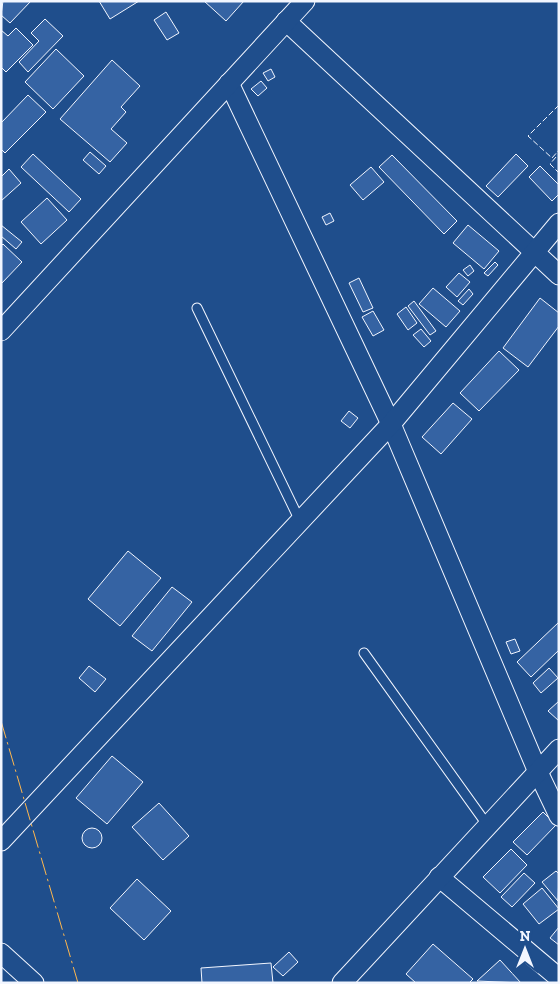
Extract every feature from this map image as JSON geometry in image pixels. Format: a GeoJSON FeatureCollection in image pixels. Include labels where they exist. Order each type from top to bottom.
{"type":"FeatureCollection","features":[{"type":"Feature","properties":{"kind":"street"},"geometry":{"type":"LineString","coordinates":[[1,331],[305,1]]}},
{"type":"Feature","properties":{"kind":"street"},"geometry":{"type":"LineString","coordinates":[[286,21],[559,275]]}},
{"type":"Feature","properties":{"kind":"street"},"geometry":{"type":"LineString","coordinates":[[229,83],[391,424],[538,772],[559,816]]}},
{"type":"Feature","properties":{"kind":"street"},"geometry":{"type":"LineString","coordinates":[[1,841],[391,424],[534,250],[559,223]]}},
{"type":"Feature","properties":{"kind":"street"},"geometry":{"type":"LineString","coordinates":[[342,983],[559,749]]}},
{"type":"Feature","properties":{"kind":"street"},"geometry":{"type":"LineString","coordinates":[[439,877],[559,978]]}},
{"type":"Feature","properties":{"kind":"street"},"geometry":{"type":"LineString","coordinates":[[1,953],[34,983]]}},
{"type":"Feature","properties":{"kind":"lane"},"geometry":{"type":"LineString","coordinates":[[197,308],[300,522]]}},
{"type":"Feature","properties":{"kind":"lane"},"geometry":{"type":"LineString","coordinates":[[364,653],[488,826]]}},
{"type":"Feature","properties":{"kind":"building"},"geometry":{"type":"Polygon","coordinates":[[[3,1],[31,1],[10,23],[1,15],[3,1]]]}},
{"type":"Feature","properties":{"kind":"building"},"geometry":{"type":"Polygon","coordinates":[[[99,1],[139,1],[110,19],[99,1]]]}},
{"type":"Feature","properties":{"kind":"building"},"geometry":{"type":"Polygon","coordinates":[[[204,1],[244,1],[226,21],[204,1]]]}},
{"type":"Feature","properties":{"kind":"building"},"geometry":{"type":"Polygon","coordinates":[[[166,12],[179,33],[167,40],[154,20],[166,12]]]}},
{"type":"Feature","properties":{"kind":"building"},"geometry":{"type":"Polygon","coordinates":[[[45,19],[63,36],[28,72],[19,62],[39,41],[31,33],[45,19]]]}},
{"type":"Feature","properties":{"kind":"building"},"geometry":{"type":"Polygon","coordinates":[[[16,28],[33,45],[6,72],[1,67],[1,30],[8,36],[16,28]]]}},
{"type":"Feature","properties":{"kind":"building"},"geometry":{"type":"Polygon","coordinates":[[[56,49],[84,76],[53,109],[25,82],[56,49]]]}},
{"type":"Feature","properties":{"kind":"building"},"geometry":{"type":"Polygon","coordinates":[[[112,60],[140,86],[121,107],[126,112],[111,129],[127,143],[110,162],[60,119],[112,60]]]}},
{"type":"Feature","properties":{"kind":"building"},"geometry":{"type":"Polygon","coordinates":[[[271,69],[275,77],[268,81],[263,73],[271,69]]]}},
{"type":"Feature","properties":{"kind":"building"},"geometry":{"type":"Polygon","coordinates":[[[261,81],[267,88],[258,96],[251,89],[261,81]]]}},
{"type":"Feature","properties":{"kind":"building"},"geometry":{"type":"Polygon","coordinates":[[[28,95],[46,112],[5,153],[1,149],[1,123],[28,95]]]}},
{"type":"Feature","properties":{"kind":"building"},"geometry":{"type":"Polygon","coordinates":[[[90,152],[106,166],[99,174],[83,160],[90,152]]]}},
{"type":"Feature","properties":{"kind":"building"},"geometry":{"type":"Polygon","coordinates":[[[33,154],[81,199],[69,212],[21,167],[33,154]]]}},
{"type":"Feature","properties":{"kind":"building"},"geometry":{"type":"Polygon","coordinates":[[[516,154],[528,166],[498,197],[486,186],[516,154]]]}},
{"type":"Feature","properties":{"kind":"building"},"geometry":{"type":"Polygon","coordinates":[[[392,155],[457,221],[444,234],[379,167],[392,155]]]}},
{"type":"Feature","properties":{"kind":"building"},"geometry":{"type":"Polygon","coordinates":[[[540,166],[559,185],[559,194],[552,201],[529,177],[540,166]]]}},
{"type":"Feature","properties":{"kind":"building"},"geometry":{"type":"Polygon","coordinates":[[[371,167],[384,182],[363,200],[350,185],[371,167]]]}},
{"type":"Feature","properties":{"kind":"building"},"geometry":{"type":"Polygon","coordinates":[[[9,169],[21,183],[1,201],[1,177],[9,169]]]}},
{"type":"Feature","properties":{"kind":"building"},"geometry":{"type":"Polygon","coordinates":[[[47,198],[67,220],[41,244],[21,222],[47,198]]]}},
{"type":"Feature","properties":{"kind":"building"},"geometry":{"type":"Polygon","coordinates":[[[330,213],[334,221],[326,225],[322,217],[330,213]]]}},
{"type":"Feature","properties":{"kind":"building"},"geometry":{"type":"Polygon","coordinates":[[[1,225],[22,242],[16,249],[1,236],[1,225]]]}},
{"type":"Feature","properties":{"kind":"building"},"geometry":{"type":"Polygon","coordinates":[[[468,225],[499,251],[484,269],[453,243],[468,225]]]}},
{"type":"Feature","properties":{"kind":"building"},"geometry":{"type":"Polygon","coordinates":[[[3,244],[22,262],[1,284],[1,246],[3,244]]]}},
{"type":"Feature","properties":{"kind":"building"},"geometry":{"type":"Polygon","coordinates":[[[495,262],[498,265],[488,276],[484,273],[495,262]]]}},
{"type":"Feature","properties":{"kind":"building"},"geometry":{"type":"Polygon","coordinates":[[[470,265],[474,271],[468,276],[463,270],[470,265]]]}},
{"type":"Feature","properties":{"kind":"building"},"geometry":{"type":"Polygon","coordinates":[[[459,273],[470,282],[457,297],[446,287],[459,273]]]}},
{"type":"Feature","properties":{"kind":"building"},"geometry":{"type":"Polygon","coordinates":[[[359,278],[373,308],[363,312],[349,283],[359,278]]]}},
{"type":"Feature","properties":{"kind":"building"},"geometry":{"type":"Polygon","coordinates":[[[433,288],[460,311],[446,327],[419,304],[433,288]]]}},
{"type":"Feature","properties":{"kind":"building"},"geometry":{"type":"Polygon","coordinates":[[[469,289],[473,294],[463,305],[458,301],[469,289]]]}},
{"type":"Feature","properties":{"kind":"building"},"geometry":{"type":"Polygon","coordinates":[[[540,298],[559,313],[559,326],[528,367],[503,348],[540,298]]]}},
{"type":"Feature","properties":{"kind":"building"},"geometry":{"type":"Polygon","coordinates":[[[414,301],[436,331],[430,335],[408,306],[414,301]]]}},
{"type":"Feature","properties":{"kind":"building"},"geometry":{"type":"Polygon","coordinates":[[[406,307],[417,323],[408,330],[397,314],[406,307]]]}},
{"type":"Feature","properties":{"kind":"building"},"geometry":{"type":"Polygon","coordinates":[[[373,311],[384,330],[373,336],[362,317],[373,311]]]}},
{"type":"Feature","properties":{"kind":"building"},"geometry":{"type":"Polygon","coordinates":[[[421,329],[431,341],[424,347],[413,335],[421,329]]]}},
{"type":"Feature","properties":{"kind":"building"},"geometry":{"type":"Polygon","coordinates":[[[499,351],[519,370],[479,411],[460,393],[499,351]]]}},
{"type":"Feature","properties":{"kind":"building"},"geometry":{"type":"Polygon","coordinates":[[[453,403],[472,419],[441,454],[422,437],[453,403]]]}},
{"type":"Feature","properties":{"kind":"building"},"geometry":{"type":"Polygon","coordinates":[[[349,411],[358,418],[350,428],[341,421],[349,411]]]}},
{"type":"Feature","properties":{"kind":"building"},"geometry":{"type":"Polygon","coordinates":[[[128,551],[161,578],[120,626],[88,599],[128,551]]]}},
{"type":"Feature","properties":{"kind":"building"},"geometry":{"type":"Polygon","coordinates":[[[172,587],[192,602],[152,651],[132,636],[172,587]]]}},
{"type":"Feature","properties":{"kind":"building"},"geometry":{"type":"Polygon","coordinates":[[[559,622],[559,650],[531,677],[517,662],[559,622]]]}},
{"type":"Feature","properties":{"kind":"building"},"geometry":{"type":"Polygon","coordinates":[[[515,639],[520,651],[511,654],[506,642],[515,639]]]}},
{"type":"Feature","properties":{"kind":"building"},"geometry":{"type":"Polygon","coordinates":[[[89,666],[106,679],[95,692],[79,678],[89,666]]]}},
{"type":"Feature","properties":{"kind":"building"},"geometry":{"type":"Polygon","coordinates":[[[549,668],[558,678],[541,693],[533,683],[549,668]]]}},
{"type":"Feature","properties":{"kind":"building"},"geometry":{"type":"Polygon","coordinates":[[[559,701],[559,721],[548,711],[559,701]]]}},
{"type":"Feature","properties":{"kind":"building"},"geometry":{"type":"Polygon","coordinates":[[[112,756],[143,782],[107,824],[76,798],[112,756]]]}},
{"type":"Feature","properties":{"kind":"building"},"geometry":{"type":"Polygon","coordinates":[[[159,803],[189,836],[163,860],[132,827],[159,803]]]}},
{"type":"Feature","properties":{"kind":"building"},"geometry":{"type":"Polygon","coordinates":[[[543,812],[556,825],[527,855],[513,842],[543,812]]]}},
{"type":"Feature","properties":{"kind":"building"},"geometry":{"type":"Polygon","coordinates":[[[92,828],[99,831],[102,838],[99,845],[92,848],[85,845],[82,838],[85,831],[92,828]]]}},
{"type":"Feature","properties":{"kind":"building"},"geometry":{"type":"Polygon","coordinates":[[[511,849],[527,865],[500,893],[483,877],[511,849]]]}},
{"type":"Feature","properties":{"kind":"building"},"geometry":{"type":"Polygon","coordinates":[[[556,871],[559,874],[558,901],[542,882],[556,871]]]}},
{"type":"Feature","properties":{"kind":"building"},"geometry":{"type":"Polygon","coordinates":[[[524,873],[535,883],[512,907],[501,897],[524,873]]]}},
{"type":"Feature","properties":{"kind":"building"},"geometry":{"type":"Polygon","coordinates":[[[137,879],[171,911],[144,940],[110,908],[137,879]]]}},
{"type":"Feature","properties":{"kind":"building"},"geometry":{"type":"Polygon","coordinates":[[[542,888],[559,909],[539,924],[523,904],[542,888]]]}},
{"type":"Feature","properties":{"kind":"building"},"geometry":{"type":"Polygon","coordinates":[[[559,927],[559,945],[550,938],[559,927]]]}},
{"type":"Feature","properties":{"kind":"building"},"geometry":{"type":"Polygon","coordinates":[[[433,944],[473,979],[469,983],[416,983],[406,974],[433,944]]]}},
{"type":"Feature","properties":{"kind":"building"},"geometry":{"type":"Polygon","coordinates":[[[289,952],[298,962],[283,976],[273,967],[289,952]]]}},
{"type":"Feature","properties":{"kind":"building"},"geometry":{"type":"Polygon","coordinates":[[[500,960],[521,983],[477,981],[500,960]]]}},
{"type":"Feature","properties":{"kind":"building"},"geometry":{"type":"Polygon","coordinates":[[[271,963],[273,983],[202,983],[201,968],[271,963]]]}},
{"type":"Feature","properties":{"kind":"fence"},"geometry":{"type":"LineString","coordinates":[[559,105],[528,136],[552,158],[559,150]]}},
{"type":"Feature","properties":{"kind":"fence"},"geometry":{"type":"LineString","coordinates":[[556,157],[550,164],[559,173]]}},
{"type":"Feature","properties":{"kind":"power"},"geometry":{"type":"LineString","coordinates":[[1,721],[78,983]]}}]}
